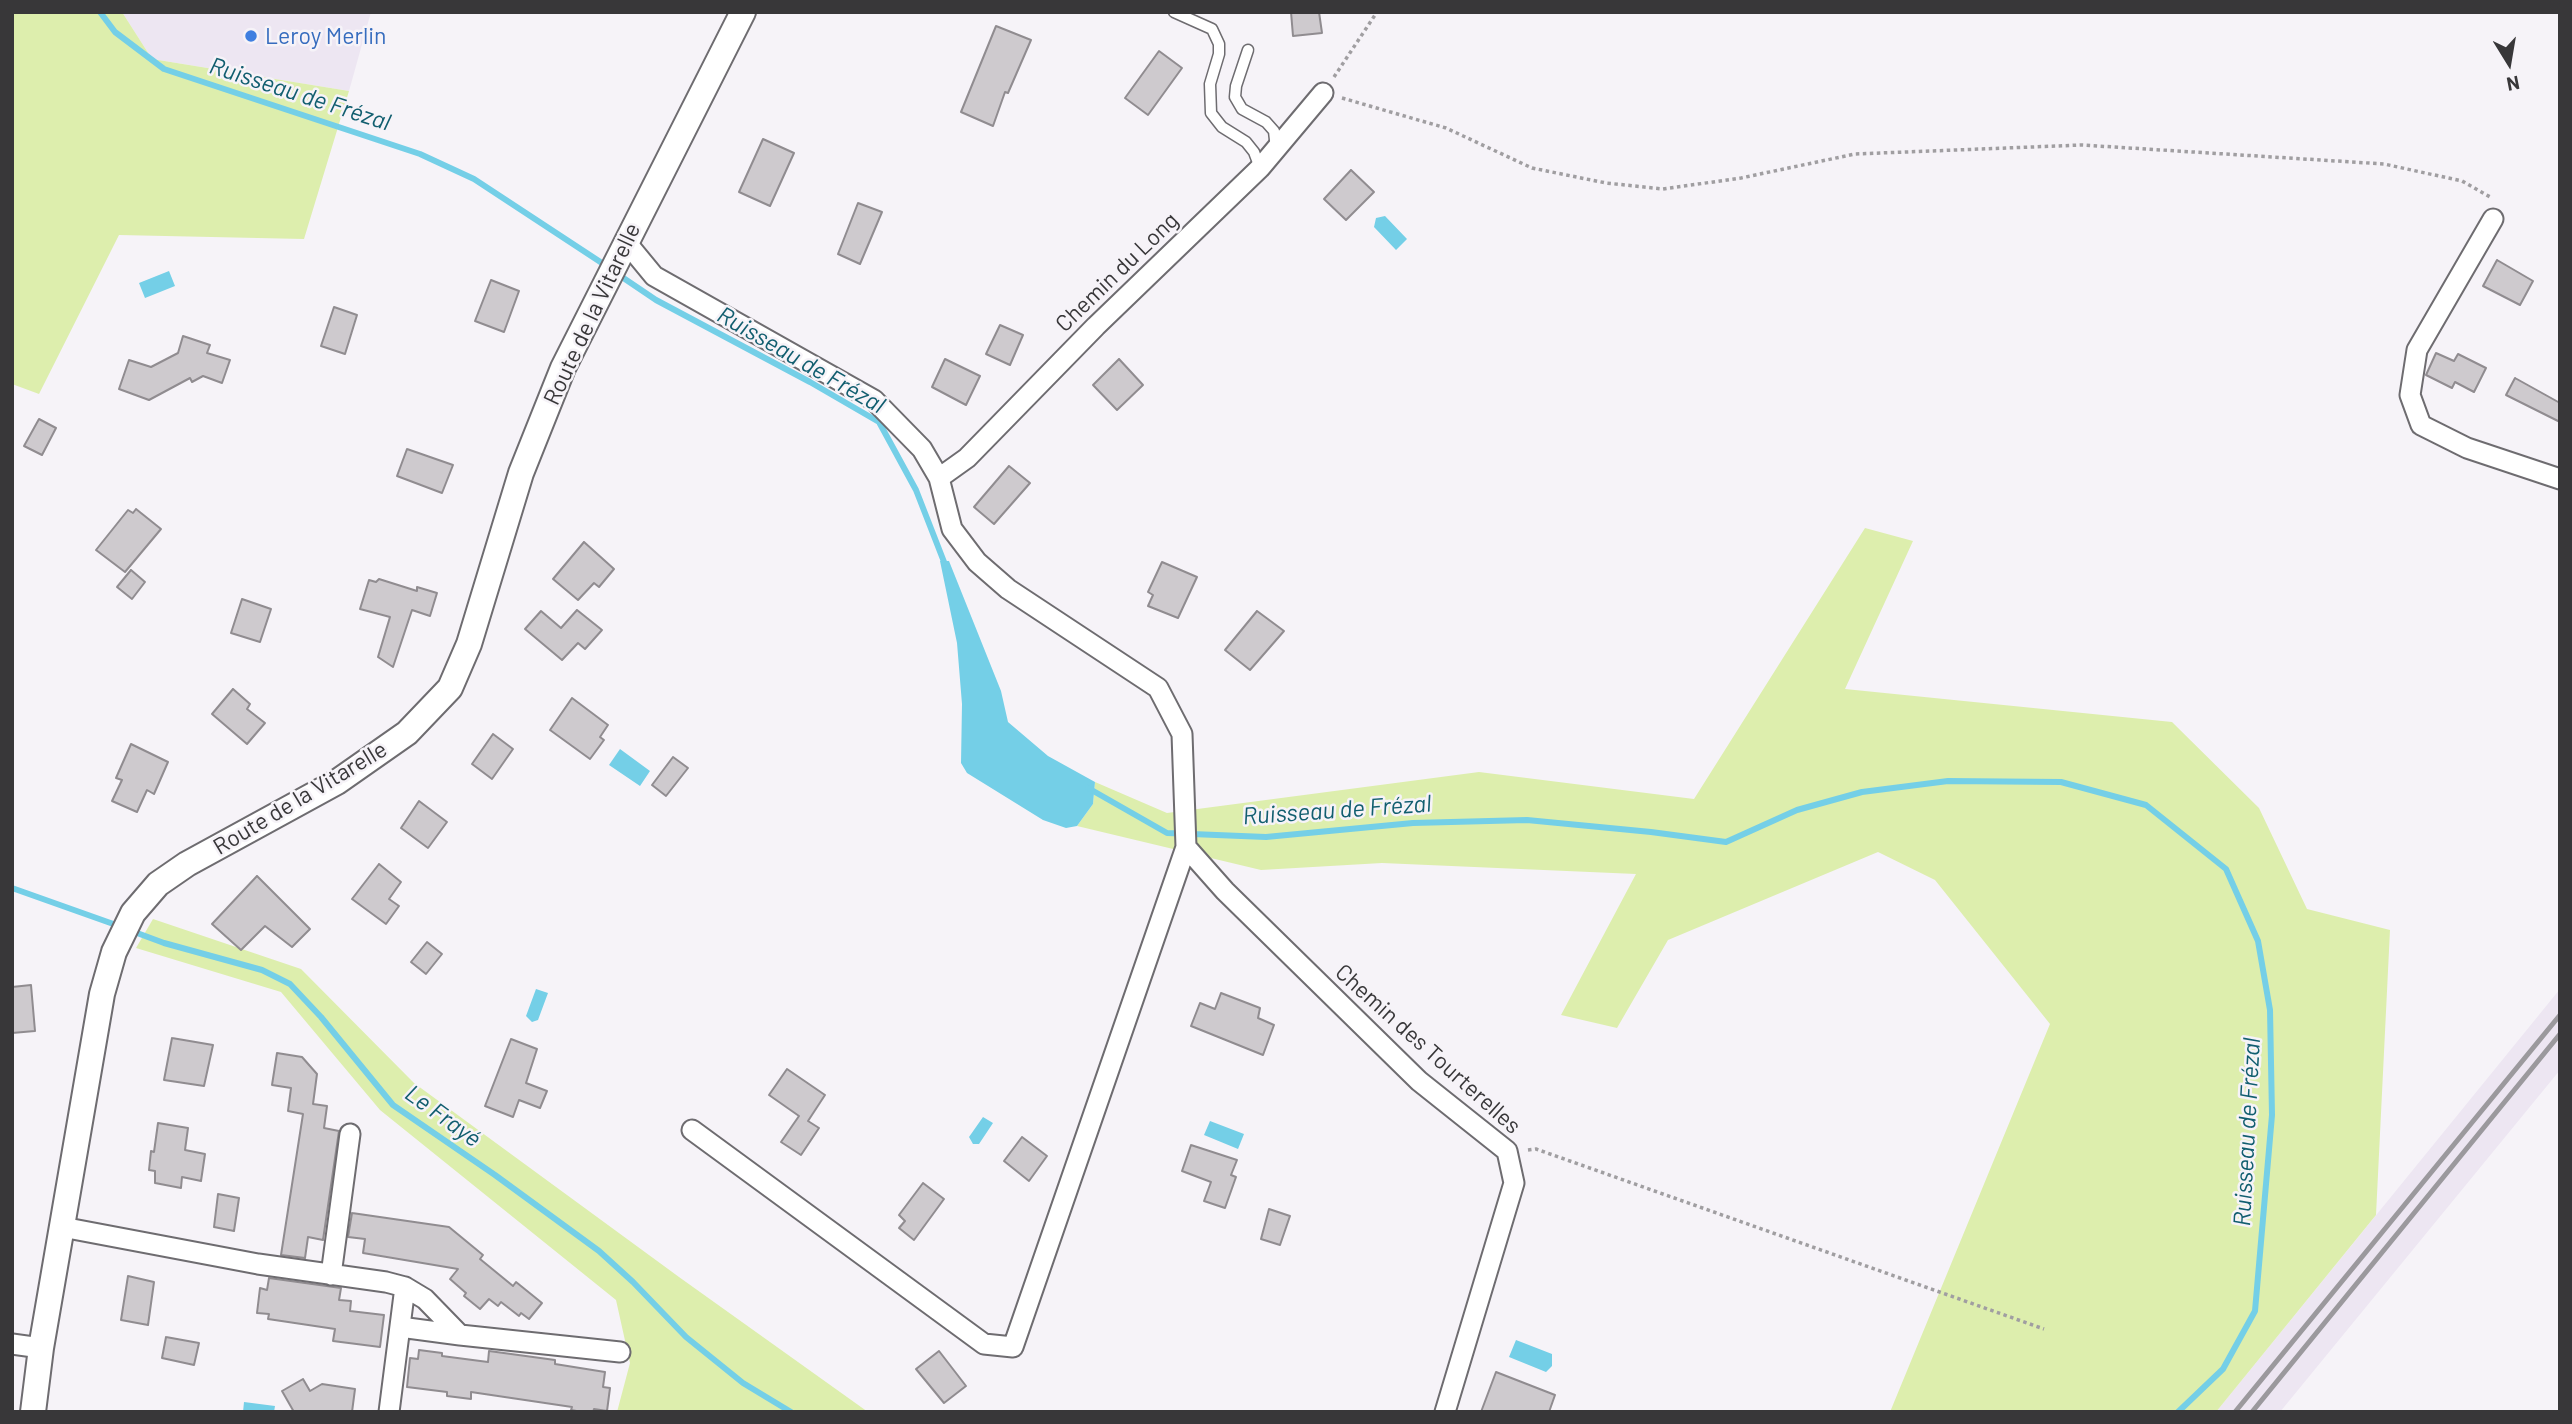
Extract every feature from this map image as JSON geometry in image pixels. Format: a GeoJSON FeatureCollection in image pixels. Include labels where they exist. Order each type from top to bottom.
{"type":"FeatureCollection","features":[{"type":"Feature","properties":{"kind":"street","name":"Route de la Vitarelle"},"geometry":{"type":"LineString","coordinates":[[33,1412],[41,1348],[102,994],[119,942],[132,916],[158,884],[168,877],[337,782],[407,733],[450,688],[469,644],[521,473],[563,368],[743,12]]}},
{"type":"Feature","properties":{"kind":"street","name":"Chemin du Long"},"geometry":{"type":"LineString","coordinates":[[939,478],[967,458],[1096,326],[1260,168],[1323,93]]}},
{"type":"Feature","properties":{"kind":"street"},"geometry":{"type":"LineString","coordinates":[[2493,219],[2417,350],[2410,395],[2421,425],[2466,448],[2560,479]]}},
{"type":"Feature","properties":{"kind":"street"},"geometry":{"type":"LineString","coordinates":[[623,248],[654,276],[874,400],[922,449],[939,478],[952,529],[976,562],[1008,589],[1158,688],[1182,734],[1186,848],[1013,1347],[985,1344],[692,1130]]}},
{"type":"Feature","properties":{"kind":"street","name":"Chemin des Tourterelles"},"geometry":{"type":"LineString","coordinates":[[1186,848],[1225,891],[1419,1080],[1507,1151],[1514,1183],[1445,1412]]}},
{"type":"Feature","properties":{"kind":"street"},"geometry":{"type":"LineString","coordinates":[[331,1275],[350,1134]]}},
{"type":"Feature","properties":{"kind":"street"},"geometry":{"type":"LineString","coordinates":[[62,1227],[258,1265],[405,1287],[425,1299],[460,1335]]}},
{"type":"Feature","properties":{"kind":"street"},"geometry":{"type":"LineString","coordinates":[[389,1412],[405,1287]]}},
{"type":"Feature","properties":{"kind":"street"},"geometry":{"type":"LineString","coordinates":[[400,1327],[620,1352]]}},
{"type":"Feature","properties":{"kind":"street"},"geometry":{"type":"LineString","coordinates":[[12,1344],[41,1348]]}},
{"type":"Feature","properties":{"kind":"lane"},"geometry":{"type":"LineString","coordinates":[[1174,12],[1212,29],[1219,44],[1219,54],[1210,84],[1211,113],[1222,127],[1247,142],[1255,152],[1260,168]]}},
{"type":"Feature","properties":{"kind":"lane"},"geometry":{"type":"LineString","coordinates":[[1248,50],[1235,97],[1242,109],[1266,122],[1274,131],[1276,149]]}},
{"type":"Feature","properties":{"kind":"path"},"geometry":{"type":"LineString","coordinates":[[1377,12],[1323,93],[1446,128],[1531,168],[1606,183],[1664,189],[1741,178],[1855,154],[2082,145],[2384,164],[2462,181],[2496,201],[2493,219]]}},
{"type":"Feature","properties":{"kind":"path"},"geometry":{"type":"LineString","coordinates":[[1507,1151],[1536,1149],[2044,1329]]}},
{"type":"Feature","properties":{"kind":"shaded area","name":"Leroy Merlin"},"geometry":{"type":"Polygon","coordinates":[[[122,12],[371,12],[349,91],[152,59],[122,12]]]}},
{"type":"Feature","properties":{"kind":"shaded area"},"geometry":{"type":"Polygon","coordinates":[[[2560,989],[2560,1070],[2280,1412],[2216,1412],[2560,989]]]}},
{"type":"Feature","properties":{"kind":"green space"},"geometry":{"type":"Polygon","coordinates":[[[12,12],[122,12],[152,59],[349,91],[304,239],[119,235],[39,394],[12,384],[12,12]]]}},
{"type":"Feature","properties":{"kind":"green space"},"geometry":{"type":"Polygon","coordinates":[[[1865,528],[1913,541],[1845,689],[2172,722],[2259,808],[2307,909],[2390,930],[2376,1215],[2216,1412],[1890,1412],[2050,1024],[1935,880],[1878,852],[1668,940],[1617,1028],[1561,1015],[1636,874],[1382,863],[1261,870],[1077,826],[1093,804],[1095,782],[1167,813],[1479,772],[1694,799],[1865,528]]]}},
{"type":"Feature","properties":{"kind":"green space"},"geometry":{"type":"Polygon","coordinates":[[[153,919],[301,969],[414,1083],[868,1412],[617,1412],[630,1363],[616,1300],[380,1110],[281,992],[136,948],[153,919]]]}},
{"type":"Feature","properties":{"kind":"water"},"geometry":{"type":"Polygon","coordinates":[[[1385,216],[1407,239],[1396,250],[1374,227],[1376,218],[1385,216]]]}},
{"type":"Feature","properties":{"kind":"water"},"geometry":{"type":"Polygon","coordinates":[[[169,271],[175,286],[145,298],[139,283],[169,271]]]}},
{"type":"Feature","properties":{"kind":"water"},"geometry":{"type":"Polygon","coordinates":[[[940,561],[949,561],[1001,691],[1008,722],[1048,756],[1095,782],[1093,804],[1077,826],[1066,828],[1043,820],[967,773],[961,763],[962,704],[957,643],[940,561]]]}},
{"type":"Feature","properties":{"kind":"water"},"geometry":{"type":"Polygon","coordinates":[[[620,749],[650,771],[640,786],[609,765],[620,749]]]}},
{"type":"Feature","properties":{"kind":"water"},"geometry":{"type":"Polygon","coordinates":[[[536,989],[548,993],[538,1020],[532,1022],[526,1016],[536,989]]]}},
{"type":"Feature","properties":{"kind":"water"},"geometry":{"type":"Polygon","coordinates":[[[983,1117],[993,1123],[979,1144],[973,1144],[969,1137],[983,1117]]]}},
{"type":"Feature","properties":{"kind":"water"},"geometry":{"type":"Polygon","coordinates":[[[1210,1121],[1244,1134],[1238,1149],[1204,1135],[1210,1121]]]}},
{"type":"Feature","properties":{"kind":"water"},"geometry":{"type":"Polygon","coordinates":[[[1516,1340],[1552,1354],[1552,1366],[1546,1372],[1509,1357],[1516,1340]]]}},
{"type":"Feature","properties":{"kind":"water"},"geometry":{"type":"Polygon","coordinates":[[[244,1402],[275,1406],[274,1412],[243,1412],[244,1402]]]}},
{"type":"Feature","properties":{"kind":"building"},"geometry":{"type":"Polygon","coordinates":[[[1291,12],[1319,12],[1322,33],[1293,36],[1291,12]]]}},
{"type":"Feature","properties":{"kind":"building"},"geometry":{"type":"Polygon","coordinates":[[[996,26],[1031,40],[1008,93],[1005,92],[993,126],[961,112],[996,26]]]}},
{"type":"Feature","properties":{"kind":"building"},"geometry":{"type":"Polygon","coordinates":[[[1159,51],[1182,68],[1148,115],[1125,98],[1159,51]]]}},
{"type":"Feature","properties":{"kind":"building"},"geometry":{"type":"Polygon","coordinates":[[[763,139],[794,153],[770,206],[739,192],[763,139]]]}},
{"type":"Feature","properties":{"kind":"building"},"geometry":{"type":"Polygon","coordinates":[[[1351,170],[1374,192],[1346,220],[1324,199],[1351,170]]]}},
{"type":"Feature","properties":{"kind":"building"},"geometry":{"type":"Polygon","coordinates":[[[858,203],[882,212],[860,264],[838,254],[858,203]]]}},
{"type":"Feature","properties":{"kind":"building"},"geometry":{"type":"Polygon","coordinates":[[[2497,260],[2533,281],[2520,305],[2483,286],[2497,260]]]}},
{"type":"Feature","properties":{"kind":"building"},"geometry":{"type":"Polygon","coordinates":[[[491,280],[519,291],[504,332],[475,321],[491,280]]]}},
{"type":"Feature","properties":{"kind":"building"},"geometry":{"type":"Polygon","coordinates":[[[334,307],[357,315],[345,354],[321,346],[334,307]]]}},
{"type":"Feature","properties":{"kind":"building"},"geometry":{"type":"Polygon","coordinates":[[[1000,325],[1023,335],[1010,365],[986,354],[1000,325]]]}},
{"type":"Feature","properties":{"kind":"building"},"geometry":{"type":"Polygon","coordinates":[[[183,336],[210,345],[207,353],[230,360],[222,383],[203,376],[192,382],[190,378],[149,400],[119,389],[129,360],[151,367],[178,353],[183,336]]]}},
{"type":"Feature","properties":{"kind":"building"},"geometry":{"type":"Polygon","coordinates":[[[2436,353],[2454,361],[2458,354],[2486,368],[2474,392],[2455,382],[2452,388],[2426,375],[2436,353]]]}},
{"type":"Feature","properties":{"kind":"building"},"geometry":{"type":"Polygon","coordinates":[[[945,359],[980,376],[966,405],[932,387],[945,359]]]}},
{"type":"Feature","properties":{"kind":"building"},"geometry":{"type":"Polygon","coordinates":[[[1119,359],[1143,385],[1117,410],[1093,385],[1119,359]]]}},
{"type":"Feature","properties":{"kind":"building"},"geometry":{"type":"Polygon","coordinates":[[[2515,378],[2560,403],[2560,422],[2506,395],[2515,378]]]}},
{"type":"Feature","properties":{"kind":"building"},"geometry":{"type":"Polygon","coordinates":[[[39,419],[56,428],[42,455],[24,446],[39,419]]]}},
{"type":"Feature","properties":{"kind":"building"},"geometry":{"type":"Polygon","coordinates":[[[407,449],[453,465],[442,493],[397,476],[407,449]]]}},
{"type":"Feature","properties":{"kind":"building"},"geometry":{"type":"Polygon","coordinates":[[[1009,466],[1030,483],[994,524],[974,507],[1009,466]]]}},
{"type":"Feature","properties":{"kind":"building"},"geometry":{"type":"Polygon","coordinates":[[[136,509],[161,529],[125,572],[96,550],[128,510],[133,513],[136,509]]]}},
{"type":"Feature","properties":{"kind":"building"},"geometry":{"type":"Polygon","coordinates":[[[584,542],[614,569],[599,587],[594,583],[578,600],[553,579],[584,542]]]}},
{"type":"Feature","properties":{"kind":"building"},"geometry":{"type":"Polygon","coordinates":[[[1162,562],[1197,577],[1178,618],[1148,606],[1153,595],[1148,592],[1162,562]]]}},
{"type":"Feature","properties":{"kind":"building"},"geometry":{"type":"Polygon","coordinates":[[[131,570],[145,582],[132,599],[117,587],[131,570]]]}},
{"type":"Feature","properties":{"kind":"building"},"geometry":{"type":"Polygon","coordinates":[[[379,579],[417,591],[417,587],[437,593],[430,616],[412,610],[393,667],[378,657],[390,617],[360,609],[369,580],[376,582],[379,579]]]}},
{"type":"Feature","properties":{"kind":"building"},"geometry":{"type":"Polygon","coordinates":[[[242,599],[271,609],[260,642],[231,633],[242,599]]]}},
{"type":"Feature","properties":{"kind":"building"},"geometry":{"type":"Polygon","coordinates":[[[577,610],[602,630],[585,649],[578,643],[562,660],[525,629],[541,611],[561,628],[577,610]]]}},
{"type":"Feature","properties":{"kind":"building"},"geometry":{"type":"Polygon","coordinates":[[[1257,611],[1284,631],[1250,670],[1225,650],[1257,611]]]}},
{"type":"Feature","properties":{"kind":"building"},"geometry":{"type":"Polygon","coordinates":[[[233,689],[250,704],[247,709],[265,723],[247,744],[212,714],[233,689]]]}},
{"type":"Feature","properties":{"kind":"building"},"geometry":{"type":"Polygon","coordinates":[[[572,698],[608,725],[600,737],[604,740],[590,759],[550,730],[572,698]]]}},
{"type":"Feature","properties":{"kind":"building"},"geometry":{"type":"Polygon","coordinates":[[[493,734],[513,749],[492,779],[472,764],[493,734]]]}},
{"type":"Feature","properties":{"kind":"building"},"geometry":{"type":"Polygon","coordinates":[[[131,744],[168,762],[154,794],[147,790],[137,812],[112,801],[122,780],[116,778],[131,744]]]}},
{"type":"Feature","properties":{"kind":"building"},"geometry":{"type":"Polygon","coordinates":[[[673,757],[688,768],[666,796],[652,785],[673,757]]]}},
{"type":"Feature","properties":{"kind":"building"},"geometry":{"type":"Polygon","coordinates":[[[419,801],[447,822],[428,848],[401,828],[419,801]]]}},
{"type":"Feature","properties":{"kind":"building"},"geometry":{"type":"Polygon","coordinates":[[[379,864],[401,882],[389,899],[399,906],[386,924],[352,899],[379,864]]]}},
{"type":"Feature","properties":{"kind":"building"},"geometry":{"type":"Polygon","coordinates":[[[257,876],[310,929],[292,947],[265,926],[241,950],[212,924],[257,876]]]}},
{"type":"Feature","properties":{"kind":"building"},"geometry":{"type":"Polygon","coordinates":[[[427,942],[442,954],[426,974],[411,962],[427,942]]]}},
{"type":"Feature","properties":{"kind":"building"},"geometry":{"type":"Polygon","coordinates":[[[31,985],[35,1031],[12,1033],[12,987],[31,985]]]}},
{"type":"Feature","properties":{"kind":"building"},"geometry":{"type":"Polygon","coordinates":[[[1221,993],[1260,1008],[1258,1018],[1274,1025],[1263,1055],[1191,1026],[1200,1003],[1215,1009],[1221,993]]]}},
{"type":"Feature","properties":{"kind":"building"},"geometry":{"type":"Polygon","coordinates":[[[172,1038],[213,1045],[204,1086],[164,1080],[172,1038]]]}},
{"type":"Feature","properties":{"kind":"building"},"geometry":{"type":"Polygon","coordinates":[[[511,1039],[537,1049],[526,1083],[547,1091],[540,1108],[519,1100],[513,1117],[485,1106],[511,1039]]]}},
{"type":"Feature","properties":{"kind":"building"},"geometry":{"type":"Polygon","coordinates":[[[277,1053],[302,1057],[317,1074],[313,1104],[327,1106],[324,1128],[339,1131],[323,1240],[308,1237],[305,1258],[281,1255],[303,1114],[288,1111],[291,1088],[272,1085],[277,1053]]]}},
{"type":"Feature","properties":{"kind":"building"},"geometry":{"type":"Polygon","coordinates":[[[787,1069],[825,1095],[808,1121],[819,1128],[801,1155],[781,1142],[799,1116],[769,1095],[787,1069]]]}},
{"type":"Feature","properties":{"kind":"building"},"geometry":{"type":"Polygon","coordinates":[[[158,1123],[188,1128],[185,1150],[205,1154],[201,1181],[182,1177],[181,1188],[155,1183],[155,1171],[149,1170],[158,1123]]]}},
{"type":"Feature","properties":{"kind":"building"},"geometry":{"type":"Polygon","coordinates":[[[1022,1137],[1047,1156],[1029,1181],[1004,1161],[1022,1137]]]}},
{"type":"Feature","properties":{"kind":"building"},"geometry":{"type":"Polygon","coordinates":[[[1191,1145],[1237,1160],[1231,1175],[1236,1177],[1225,1208],[1204,1201],[1211,1182],[1182,1171],[1191,1145]]]}},
{"type":"Feature","properties":{"kind":"building"},"geometry":{"type":"Polygon","coordinates":[[[923,1183],[944,1199],[914,1240],[899,1228],[905,1221],[899,1215],[923,1183]]]}},
{"type":"Feature","properties":{"kind":"building"},"geometry":{"type":"Polygon","coordinates":[[[218,1194],[239,1198],[234,1231],[214,1227],[218,1194]]]}},
{"type":"Feature","properties":{"kind":"building"},"geometry":{"type":"Polygon","coordinates":[[[1269,1209],[1290,1216],[1280,1245],[1261,1239],[1269,1209]]]}},
{"type":"Feature","properties":{"kind":"building"},"geometry":{"type":"Polygon","coordinates":[[[352,1213],[449,1227],[483,1255],[480,1259],[513,1286],[516,1282],[542,1303],[529,1319],[521,1313],[519,1316],[501,1302],[498,1306],[489,1299],[480,1309],[464,1296],[466,1293],[450,1279],[458,1269],[363,1253],[365,1239],[348,1237],[352,1213]]]}},
{"type":"Feature","properties":{"kind":"building"},"geometry":{"type":"Polygon","coordinates":[[[128,1276],[154,1282],[148,1325],[121,1320],[128,1276]]]}},
{"type":"Feature","properties":{"kind":"building"},"geometry":{"type":"Polygon","coordinates":[[[269,1278],[341,1288],[339,1300],[351,1301],[350,1311],[384,1315],[380,1347],[333,1341],[335,1329],[268,1319],[269,1314],[257,1313],[260,1288],[267,1290],[269,1278]]]}},
{"type":"Feature","properties":{"kind":"building"},"geometry":{"type":"Polygon","coordinates":[[[166,1337],[199,1343],[194,1365],[162,1358],[166,1337]]]}},
{"type":"Feature","properties":{"kind":"building"},"geometry":{"type":"Polygon","coordinates":[[[419,1350],[488,1362],[489,1351],[555,1360],[555,1364],[605,1372],[603,1387],[610,1388],[607,1411],[594,1409],[593,1412],[582,1412],[571,1410],[572,1407],[471,1392],[471,1399],[447,1396],[447,1392],[407,1387],[410,1358],[418,1359],[419,1350]]]}},
{"type":"Feature","properties":{"kind":"building"},"geometry":{"type":"Polygon","coordinates":[[[939,1351],[966,1386],[944,1403],[916,1369],[939,1351]]]}},
{"type":"Feature","properties":{"kind":"building"},"geometry":{"type":"Polygon","coordinates":[[[1496,1372],[1555,1395],[1549,1412],[1481,1412],[1496,1372]]]}},
{"type":"Feature","properties":{"kind":"building"},"geometry":{"type":"Polygon","coordinates":[[[303,1379],[310,1391],[322,1384],[355,1389],[352,1412],[294,1412],[282,1391],[303,1379]]]}},
{"type":"Feature","properties":{"kind":"waterway","name":"Ruisseau de Frézal"},"geometry":{"type":"LineString","coordinates":[[100,12],[115,32],[164,69],[420,154],[474,179],[608,267]]}},
{"type":"Feature","properties":{"kind":"waterway","name":"Ruisseau de Frézal"},"geometry":{"type":"LineString","coordinates":[[616,273],[656,300],[879,422],[916,490],[946,567]]}},
{"type":"Feature","properties":{"kind":"waterway","name":"Ruisseau de Frézal"},"geometry":{"type":"LineString","coordinates":[[1088,788],[1167,833],[1266,837],[1413,823],[1527,820],[1726,842],[1797,810],[1862,792],[1948,781],[2061,782],[2146,805],[2226,869],[2258,941],[2270,1010],[2272,1115],[2255,1311],[2223,1369],[2178,1412]]}},
{"type":"Feature","properties":{"kind":"waterway","name":"Le Frayé"},"geometry":{"type":"LineString","coordinates":[[12,888],[119,926]]}},
{"type":"Feature","properties":{"kind":"waterway","name":"Le Frayé"},"geometry":{"type":"LineString","coordinates":[[129,930],[164,943],[262,970],[290,984],[321,1017],[393,1105],[599,1251],[686,1337],[743,1383],[791,1412]]}},
{"type":"Feature","properties":{"kind":"railway"},"geometry":{"type":"LineString","coordinates":[[2235,1412],[2560,1015]]}},
{"type":"Feature","properties":{"kind":"railway"},"geometry":{"type":"LineString","coordinates":[[2252,1412],[2560,1034]]}},
{"type":"Feature","properties":{"kind":"place","name":"Leroy Merlin"},"geometry":{"type":"Point","coordinates":[251,36]}}]}
